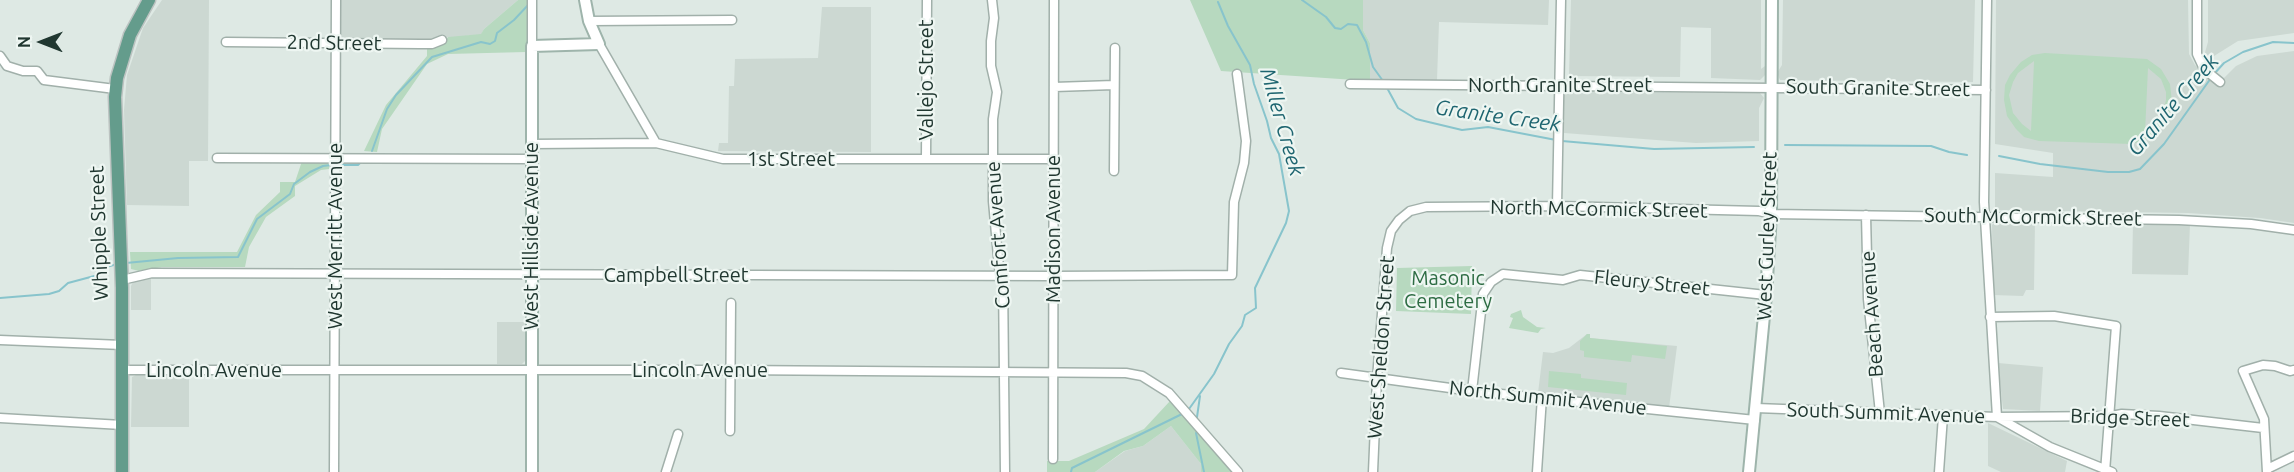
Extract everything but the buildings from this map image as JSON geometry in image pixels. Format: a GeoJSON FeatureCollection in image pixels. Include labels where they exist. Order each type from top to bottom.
{"type":"FeatureCollection","features":[{"type":"Feature","properties":{"kind":"main road","name":"Whipple Street"},"geometry":{"type":"LineString","coordinates":[[122,472],[122,280],[114,115],[115,89],[130,35],[150,0]]}},
{"type":"Feature","properties":{"kind":"street","name":"West Merritt Avenue"},"geometry":{"type":"LineString","coordinates":[[334,472],[336,0]]}},
{"type":"Feature","properties":{"kind":"street","name":"West Hillside Avenue"},"geometry":{"type":"LineString","coordinates":[[532,0],[532,472]]}},
{"type":"Feature","properties":{"kind":"street"},"geometry":{"type":"LineString","coordinates":[[585,0],[590,21],[600,44],[656,143]]}},
{"type":"Feature","properties":{"kind":"street","name":"Vallejo Street"},"geometry":{"type":"LineString","coordinates":[[926,159],[927,0]]}},
{"type":"Feature","properties":{"kind":"street","name":"Comfort Avenue"},"geometry":{"type":"LineString","coordinates":[[992,0],[994,18],[991,66],[997,92],[993,119],[993,159],[999,268],[1003,276],[1005,472]]}},
{"type":"Feature","properties":{"kind":"street","name":"Madison Avenue"},"geometry":{"type":"LineString","coordinates":[[1053,459],[1054,0]]}},
{"type":"Feature","properties":{"kind":"street"},"geometry":{"type":"LineString","coordinates":[[1557,206],[1561,0]]}},
{"type":"Feature","properties":{"kind":"street","name":"West Gurley Street"},"geometry":{"type":"LineString","coordinates":[[1749,472],[1766,295],[1771,214],[1772,0]]}},
{"type":"Feature","properties":{"kind":"street"},"geometry":{"type":"LineString","coordinates":[[1987,0],[1984,217],[1996,417]]}},
{"type":"Feature","properties":{"kind":"street"},"geometry":{"type":"LineString","coordinates":[[2197,0],[2197,54],[2204,69],[2220,82]]}},
{"type":"Feature","properties":{"kind":"street"},"geometry":{"type":"LineString","coordinates":[[590,21],[732,20]]}},
{"type":"Feature","properties":{"kind":"street","name":"2nd Street"},"geometry":{"type":"LineString","coordinates":[[226,42],[432,44],[442,40]]}},
{"type":"Feature","properties":{"kind":"street"},"geometry":{"type":"LineString","coordinates":[[532,46],[600,44]]}},
{"type":"Feature","properties":{"kind":"street"},"geometry":{"type":"LineString","coordinates":[[1114,171],[1115,48]]}},
{"type":"Feature","properties":{"kind":"street"},"geometry":{"type":"LineString","coordinates":[[0,56],[8,66],[23,71],[37,71],[44,80],[115,89]]}},
{"type":"Feature","properties":{"kind":"street","name":"Campbell Street"},"geometry":{"type":"LineString","coordinates":[[122,280],[152,273],[336,272],[531,275],[1232,274],[1234,202],[1244,164],[1246,141],[1237,74]]}},
{"type":"Feature","properties":{"kind":"street","name":"North Granite Street"},"geometry":{"type":"LineString","coordinates":[[1350,84],[1771,87]]}},
{"type":"Feature","properties":{"kind":"street"},"geometry":{"type":"LineString","coordinates":[[1054,87],[1114,85]]}},
{"type":"Feature","properties":{"kind":"street","name":"South Granite Street"},"geometry":{"type":"LineString","coordinates":[[1771,87],[1986,90]]}},
{"type":"Feature","properties":{"kind":"street","name":"1st Street"},"geometry":{"type":"LineString","coordinates":[[531,144],[656,143],[723,159],[1053,159]]}},
{"type":"Feature","properties":{"kind":"street"},"geometry":{"type":"LineString","coordinates":[[217,158],[531,159]]}},
{"type":"Feature","properties":{"kind":"street","name":"North McCormick Street"},"geometry":{"type":"LineString","coordinates":[[1426,207],[1557,206],[1756,211],[1771,214]]}},
{"type":"Feature","properties":{"kind":"street","name":"West Sheldon Street"},"geometry":{"type":"LineString","coordinates":[[1373,472],[1377,379],[1387,248],[1391,231],[1399,220],[1410,211],[1426,207]]}},
{"type":"Feature","properties":{"kind":"street","name":"South McCormick Street"},"geometry":{"type":"LineString","coordinates":[[1771,214],[2179,220],[2251,224],[2294,230]]}},
{"type":"Feature","properties":{"kind":"street","name":"Beach Avenue"},"geometry":{"type":"LineString","coordinates":[[1866,215],[1868,298],[1880,413]]}},
{"type":"Feature","properties":{"kind":"street","name":"Fleury Street"},"geometry":{"type":"LineString","coordinates":[[1472,391],[1483,294],[1491,282],[1503,274],[1563,280],[1580,275],[1766,295]]}},
{"type":"Feature","properties":{"kind":"street"},"geometry":{"type":"LineString","coordinates":[[730,431],[731,303]]}},
{"type":"Feature","properties":{"kind":"street"},"geometry":{"type":"LineString","coordinates":[[1990,317],[2054,316],[2115,327],[2108,471]]}},
{"type":"Feature","properties":{"kind":"street"},"geometry":{"type":"LineString","coordinates":[[0,340],[122,345]]}},
{"type":"Feature","properties":{"kind":"street"},"geometry":{"type":"LineString","coordinates":[[2294,370],[2263,365],[2243,371],[2264,419],[2267,470],[2294,456]]}},
{"type":"Feature","properties":{"kind":"street","name":"Lincoln Avenue"},"geometry":{"type":"LineString","coordinates":[[122,370],[731,370],[1126,373],[1142,376],[1169,393],[1238,472]]}},
{"type":"Feature","properties":{"kind":"street","name":"North Summit Avenue"},"geometry":{"type":"LineString","coordinates":[[1341,373],[1472,391],[1755,414]]}},
{"type":"Feature","properties":{"kind":"street"},"geometry":{"type":"LineString","coordinates":[[1537,472],[1542,397]]}},
{"type":"Feature","properties":{"kind":"street","name":"South Summit Avenue"},"geometry":{"type":"LineString","coordinates":[[1755,414],[1880,413],[1996,417],[2050,447],[2108,471]]}},
{"type":"Feature","properties":{"kind":"street","name":"Bridge Street"},"geometry":{"type":"LineString","coordinates":[[1996,417],[2122,414],[2263,428]]}},
{"type":"Feature","properties":{"kind":"street"},"geometry":{"type":"LineString","coordinates":[[1939,472],[1943,416]]}},
{"type":"Feature","properties":{"kind":"street"},"geometry":{"type":"LineString","coordinates":[[0,418],[122,425]]}},
{"type":"Feature","properties":{"kind":"street"},"geometry":{"type":"LineString","coordinates":[[666,472],[678,434]]}},
{"type":"Feature","properties":{"kind":"shaded area"},"geometry":{"type":"Polygon","coordinates":[[[162,0],[209,0],[208,161],[189,161],[189,206],[127,205],[124,110],[127,75],[143,28],[162,0]]]}},
{"type":"Feature","properties":{"kind":"shaded area"},"geometry":{"type":"Polygon","coordinates":[[[338,0],[518,0],[484,29],[481,35],[461,38],[342,40],[339,38],[338,0]]]}},
{"type":"Feature","properties":{"kind":"shaded area"},"geometry":{"type":"Polygon","coordinates":[[[1363,0],[1549,0],[1548,25],[1439,22],[1437,80],[1370,81],[1370,43],[1363,30],[1363,0]]]}},
{"type":"Feature","properties":{"kind":"shaded area"},"geometry":{"type":"Polygon","coordinates":[[[1571,0],[1761,0],[1761,69],[1765,66],[1765,75],[1760,80],[1711,78],[1711,28],[1681,27],[1680,77],[1569,76],[1571,0]]]}},
{"type":"Feature","properties":{"kind":"shaded area"},"geometry":{"type":"Polygon","coordinates":[[[1783,0],[1975,0],[1973,82],[1780,80],[1777,73],[1782,65],[1783,0]]]}},
{"type":"Feature","properties":{"kind":"shaded area"},"geometry":{"type":"Polygon","coordinates":[[[1996,0],[2188,0],[2189,54],[2195,65],[2217,85],[2236,66],[2257,56],[2294,51],[2294,223],[2188,213],[1995,210],[1995,173],[2053,177],[2053,153],[1995,144],[1996,0]]]}},
{"type":"Feature","properties":{"kind":"shaded area"},"geometry":{"type":"Polygon","coordinates":[[[2208,0],[2294,0],[2294,33],[2238,41],[2206,61],[2204,56],[2208,42],[2208,0]]]}},
{"type":"Feature","properties":{"kind":"shaded area"},"geometry":{"type":"Polygon","coordinates":[[[822,7],[871,7],[871,152],[718,151],[719,143],[728,143],[729,86],[734,86],[735,59],[818,58],[822,7]]]}},
{"type":"Feature","properties":{"kind":"shaded area"},"geometry":{"type":"Polygon","coordinates":[[[1567,92],[1760,93],[1764,98],[1759,108],[1759,141],[1696,143],[1564,133],[1564,95],[1567,92]]]}},
{"type":"Feature","properties":{"kind":"shaded area"},"geometry":{"type":"Polygon","coordinates":[[[1996,221],[2035,221],[2034,290],[2026,290],[2023,296],[1993,295],[1992,225],[1996,221]]]}},
{"type":"Feature","properties":{"kind":"shaded area"},"geometry":{"type":"Polygon","coordinates":[[[2133,222],[2190,224],[2188,275],[2132,274],[2133,222]]]}},
{"type":"Feature","properties":{"kind":"shaded area"},"geometry":{"type":"Polygon","coordinates":[[[151,278],[151,310],[131,310],[133,282],[151,278]]]}},
{"type":"Feature","properties":{"kind":"shaded area"},"geometry":{"type":"Polygon","coordinates":[[[497,322],[525,322],[526,360],[522,364],[497,364],[497,322]]]}},
{"type":"Feature","properties":{"kind":"shaded area"},"geometry":{"type":"Polygon","coordinates":[[[1590,334],[1590,338],[1677,346],[1669,408],[1538,393],[1543,352],[1553,353],[1569,348],[1590,334]]]}},
{"type":"Feature","properties":{"kind":"shaded area"},"geometry":{"type":"Polygon","coordinates":[[[1998,363],[2043,367],[2040,411],[2003,409],[1998,363]]]}},
{"type":"Feature","properties":{"kind":"shaded area"},"geometry":{"type":"Polygon","coordinates":[[[189,374],[189,427],[131,427],[132,377],[189,374]]]}},
{"type":"Feature","properties":{"kind":"shaded area"},"geometry":{"type":"Polygon","coordinates":[[[1988,423],[2067,461],[2065,472],[2001,472],[1988,466],[1988,423]]]}},
{"type":"Feature","properties":{"kind":"shaded area"},"geometry":{"type":"Polygon","coordinates":[[[1171,426],[1201,464],[1201,472],[1095,472],[1125,451],[1143,446],[1171,426]]]}},
{"type":"Feature","properties":{"kind":"green space"},"geometry":{"type":"Polygon","coordinates":[[[518,0],[529,0],[530,45],[526,52],[448,54],[427,64],[382,129],[377,152],[364,151],[386,105],[427,56],[427,47],[443,44],[448,37],[481,34],[518,0]]]}},
{"type":"Feature","properties":{"kind":"green space"},"geometry":{"type":"Polygon","coordinates":[[[1190,0],[1363,0],[1363,30],[1370,43],[1370,81],[1221,71],[1190,0]]]}},
{"type":"Feature","properties":{"kind":"green space"},"geometry":{"type":"Polygon","coordinates":[[[2045,53],[2147,59],[2161,69],[2170,84],[2172,102],[2169,117],[2152,137],[2132,144],[2039,141],[2024,137],[2007,116],[2004,100],[2005,85],[2021,62],[2032,55],[2045,53]],[[2034,62],[2018,73],[2009,95],[2013,113],[2031,131],[2034,62]],[[2148,68],[2145,133],[2156,125],[2162,115],[2166,100],[2166,92],[2161,79],[2148,68]]]}},
{"type":"Feature","properties":{"kind":"green space"},"geometry":{"type":"Polygon","coordinates":[[[329,160],[329,169],[321,170],[295,186],[295,196],[266,217],[249,247],[245,267],[162,267],[139,271],[131,269],[130,252],[237,252],[256,215],[280,192],[280,182],[295,182],[302,161],[329,160]]]}},
{"type":"Feature","properties":{"kind":"green space","name":"Masonic Cemetery"},"geometry":{"type":"Polygon","coordinates":[[[1472,266],[1471,314],[1396,311],[1397,268],[1472,266]]]}},
{"type":"Feature","properties":{"kind":"green space"},"geometry":{"type":"Polygon","coordinates":[[[1521,310],[1523,317],[1537,327],[1546,328],[1541,329],[1538,333],[1509,328],[1513,318],[1510,317],[1511,314],[1521,310]]]}},
{"type":"Feature","properties":{"kind":"green space"},"geometry":{"type":"Polygon","coordinates":[[[1590,334],[1590,338],[1667,346],[1665,359],[1632,355],[1631,362],[1584,357],[1584,351],[1580,350],[1580,341],[1590,334]]]}},
{"type":"Feature","properties":{"kind":"green space"},"geometry":{"type":"Polygon","coordinates":[[[1549,371],[1581,374],[1581,378],[1627,383],[1626,395],[1548,387],[1549,371]]]}},
{"type":"Feature","properties":{"kind":"green space"},"geometry":{"type":"Polygon","coordinates":[[[1170,401],[1233,472],[1201,472],[1201,464],[1171,426],[1143,446],[1124,451],[1095,472],[1047,472],[1047,461],[1069,461],[1144,429],[1170,401]]]}},
{"type":"Feature","properties":{"kind":"waterway","name":"Granite Creek"},"geometry":{"type":"LineString","coordinates":[[1302,0],[1326,17],[1335,28],[1341,29],[1348,24],[1357,25],[1366,42],[1373,67],[1383,81]]}},
{"type":"Feature","properties":{"kind":"waterway","name":"Miller Creek"},"geometry":{"type":"LineString","coordinates":[[1189,409],[1214,374],[1229,344],[1242,326],[1245,315],[1256,308],[1255,288],[1286,223],[1289,211],[1279,154],[1271,138],[1250,65],[1228,26],[1218,2]]}},
{"type":"Feature","properties":{"kind":"waterway"},"geometry":{"type":"LineString","coordinates":[[372,151],[387,109],[396,95],[432,57],[481,42],[490,44],[495,41],[497,33],[529,4]]}},
{"type":"Feature","properties":{"kind":"waterway","name":"Granite Creek"},"geometry":{"type":"LineString","coordinates":[[2214,74],[2224,63],[2243,52],[2273,42],[2294,43]]}},
{"type":"Feature","properties":{"kind":"waterway","name":"Granite Creek"},"geometry":{"type":"LineString","coordinates":[[1999,156],[2040,164],[2108,172],[2129,172],[2140,169],[2164,144],[2211,78]]}},
{"type":"Feature","properties":{"kind":"waterway","name":"Granite Creek"},"geometry":{"type":"LineString","coordinates":[[1386,86],[1398,108],[1416,119],[1462,130],[1488,127],[1556,140]]}},
{"type":"Feature","properties":{"kind":"waterway","name":"Granite Creek"},"geometry":{"type":"LineString","coordinates":[[1562,141],[1654,149],[1754,147]]}},
{"type":"Feature","properties":{"kind":"waterway","name":"Granite Creek"},"geometry":{"type":"LineString","coordinates":[[1785,145],[1931,146],[1967,155]]}},
{"type":"Feature","properties":{"kind":"waterway"},"geometry":{"type":"LineString","coordinates":[[337,165],[358,165],[362,161]]}},
{"type":"Feature","properties":{"kind":"waterway"},"geometry":{"type":"LineString","coordinates":[[126,263],[178,258],[238,257],[257,219],[290,194],[294,184],[310,172],[331,165]]}},
{"type":"Feature","properties":{"kind":"waterway"},"geometry":{"type":"LineString","coordinates":[[0,298],[49,294],[59,291],[68,283],[98,275],[103,268],[117,264]]}},
{"type":"Feature","properties":{"kind":"waterway"},"geometry":{"type":"LineString","coordinates":[[1197,417],[1200,396]]}},
{"type":"Feature","properties":{"kind":"waterway"},"geometry":{"type":"LineString","coordinates":[[1071,472],[1072,468],[1182,414]]}},
{"type":"Feature","properties":{"kind":"waterway"},"geometry":{"type":"LineString","coordinates":[[1196,433],[1204,472]]}}]}
